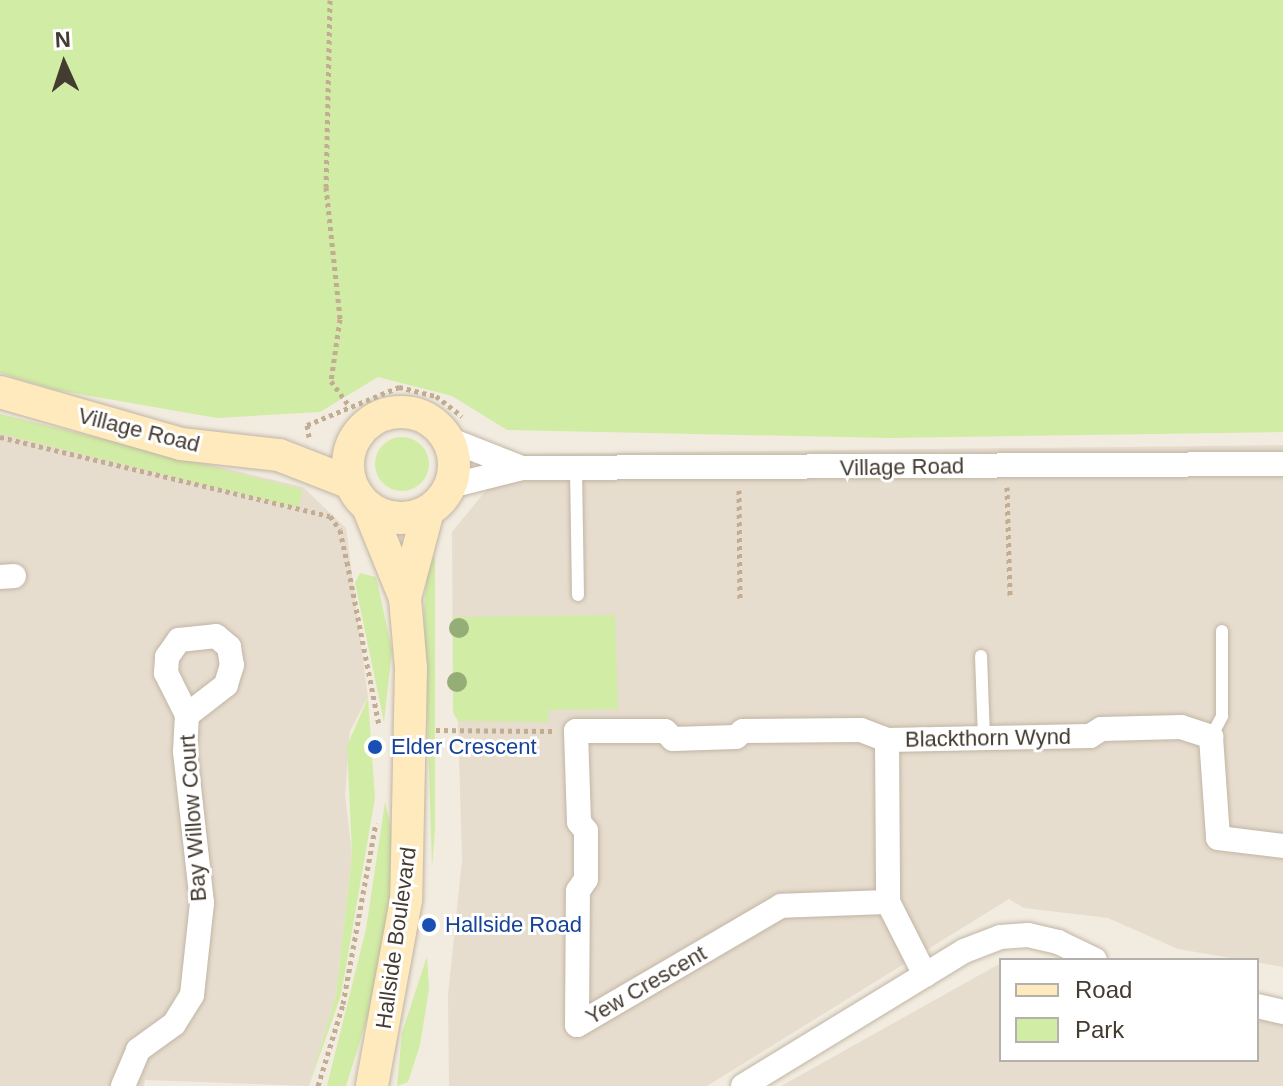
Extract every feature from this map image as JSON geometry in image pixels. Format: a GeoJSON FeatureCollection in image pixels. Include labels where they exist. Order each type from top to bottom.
{"type":"FeatureCollection","features":[{"type":"Feature","properties":{"kind":"street","name":"Village Road"},"geometry":{"type":"LineString","coordinates":[[0,392],[181,444],[279,455],[354,439]]}},
{"type":"Feature","properties":{"kind":"street"},"geometry":{"type":"LineString","coordinates":[[409,412],[424,417],[448,439],[454,463],[450,486],[428,511],[408,518],[386,516],[359,495],[348,461],[354,439],[377,417],[409,412]]}},
{"type":"Feature","properties":{"kind":"street","name":"Village Road"},"geometry":{"type":"LineString","coordinates":[[448,439],[522,468]]}},
{"type":"Feature","properties":{"kind":"street","name":"Village Road"},"geometry":{"type":"LineString","coordinates":[[279,455],[359,495]]}},
{"type":"Feature","properties":{"kind":"street","name":"Village Road"},"geometry":{"type":"LineString","coordinates":[[450,486],[522,468],[1283,464]]}},
{"type":"Feature","properties":{"kind":"street","name":"Hallside Boulevard"},"geometry":{"type":"LineString","coordinates":[[359,495],[405,598]]}},
{"type":"Feature","properties":{"kind":"street","name":"Hallside Boulevard"},"geometry":{"type":"LineString","coordinates":[[372,1086],[406,900],[411,732],[405,598],[428,511]]}},
{"type":"Feature","properties":{"kind":"street","name":"Bay Willow Court"},"geometry":{"type":"LineString","coordinates":[[123,1086],[138,1050],[174,1024],[192,995],[202,903],[185,752],[187,715]]}},
{"type":"Feature","properties":{"kind":"street","name":"Blackthorn Wynd"},"geometry":{"type":"LineString","coordinates":[[925,975],[888,902],[887,740],[1090,736],[1101,729],[1181,727],[1211,737]]}},
{"type":"Feature","properties":{"kind":"street"},"geometry":{"type":"LineString","coordinates":[[576,731],[665,731],[673,739],[736,737],[743,731],[861,730],[887,740]]}},
{"type":"Feature","properties":{"kind":"street","name":"Yew Crescent"},"geometry":{"type":"LineString","coordinates":[[576,731],[579,822],[586,831],[586,879],[578,891],[577,1025],[781,906],[888,902]]}},
{"type":"Feature","properties":{"kind":"street"},"geometry":{"type":"LineString","coordinates":[[1211,737],[1218,838],[1283,846]]}},
{"type":"Feature","properties":{"kind":"street"},"geometry":{"type":"LineString","coordinates":[[743,1086],[925,975],[1000,937],[1028,935],[1058,942],[1091,958]]}},
{"type":"Feature","properties":{"kind":"street"},"geometry":{"type":"LineString","coordinates":[[1259,1006],[1283,1012]]}},
{"type":"Feature","properties":{"kind":"lane"},"geometry":{"type":"LineString","coordinates":[[576,468],[578,595]]}},
{"type":"Feature","properties":{"kind":"lane"},"geometry":{"type":"LineString","coordinates":[[1211,737],[1222,716],[1222,631]]}},
{"type":"Feature","properties":{"kind":"lane"},"geometry":{"type":"LineString","coordinates":[[981,656],[984,737]]}},
{"type":"Feature","properties":{"kind":"path"},"geometry":{"type":"LineString","coordinates":[[330,0],[326,187],[340,319],[331,381],[350,407]]}},
{"type":"Feature","properties":{"kind":"path"},"geometry":{"type":"LineString","coordinates":[[0,437],[330,516],[340,530],[379,735]]}},
{"type":"Feature","properties":{"kind":"path"},"geometry":{"type":"LineString","coordinates":[[1006,474],[1010,597]]}},
{"type":"Feature","properties":{"kind":"path"},"geometry":{"type":"LineString","coordinates":[[739,481],[740,601]]}},
{"type":"Feature","properties":{"kind":"path"},"geometry":{"type":"LineString","coordinates":[[411,732],[576,731]]}},
{"type":"Feature","properties":{"kind":"path"},"geometry":{"type":"LineString","coordinates":[[318,1086],[343,1004],[378,812]]}},
{"type":"Feature","properties":{"kind":"shaded area"},"geometry":{"type":"Polygon","coordinates":[[[0,414],[303,487],[346,528],[368,697],[350,731],[345,795],[352,854],[336,995],[309,1086],[145,1080],[144,1086],[0,1086],[0,414]]]}},
{"type":"Feature","properties":{"kind":"shaded area"},"geometry":{"type":"Polygon","coordinates":[[[1283,445],[1283,967],[1259,963],[1259,958],[1230,958],[1178,949],[1108,918],[1024,908],[1009,899],[707,1086],[449,1086],[448,995],[462,860],[458,721],[453,712],[452,532],[516,454],[1283,445]]]}},
{"type":"Feature","properties":{"kind":"shaded area"},"geometry":{"type":"Polygon","coordinates":[[[999,964],[999,1062],[1259,1062],[1259,1018],[1283,1024],[1283,1086],[781,1086],[999,964]]]}},
{"type":"Feature","properties":{"kind":"green space"},"geometry":{"type":"Polygon","coordinates":[[[0,0],[1283,0],[1283,432],[889,438],[507,430],[452,396],[378,377],[320,412],[217,418],[56,390],[0,373],[0,0]]]}},
{"type":"Feature","properties":{"kind":"green space"},"geometry":{"type":"Polygon","coordinates":[[[0,414],[303,489],[298,508],[0,434],[0,414]]]}},
{"type":"Feature","properties":{"kind":"green space"},"geometry":{"type":"Polygon","coordinates":[[[402,437],[421,445],[429,464],[421,483],[402,491],[383,483],[375,464],[383,445],[402,437]]]}},
{"type":"Feature","properties":{"kind":"green space"},"geometry":{"type":"Polygon","coordinates":[[[435,555],[435,829],[432,868],[424,611],[427,570],[435,555]]]}},
{"type":"Feature","properties":{"kind":"green space"},"geometry":{"type":"Polygon","coordinates":[[[360,573],[376,577],[392,650],[384,722],[355,583],[360,573]]]}},
{"type":"Feature","properties":{"kind":"green space"},"geometry":{"type":"Polygon","coordinates":[[[615,615],[618,709],[548,710],[548,722],[458,721],[453,712],[453,617],[615,615]]]}},
{"type":"Feature","properties":{"kind":"green space"},"geometry":{"type":"Polygon","coordinates":[[[368,698],[375,798],[341,995],[309,1086],[336,995],[352,854],[347,746],[368,698]]]}},
{"type":"Feature","properties":{"kind":"green space"},"geometry":{"type":"Polygon","coordinates":[[[385,802],[396,850],[380,978],[346,1086],[327,1086],[366,929],[385,802]]]}},
{"type":"Feature","properties":{"kind":"green space"},"geometry":{"type":"Polygon","coordinates":[[[427,956],[429,989],[420,1045],[408,1082],[397,1086],[402,1033],[427,956]]]}},
{"type":"Feature","properties":{"kind":"place","name":"Elder Crescent"},"geometry":{"type":"Point","coordinates":[375,747]}},
{"type":"Feature","properties":{"kind":"place","name":"Hallside Road"},"geometry":{"type":"Point","coordinates":[429,925]}}]}
